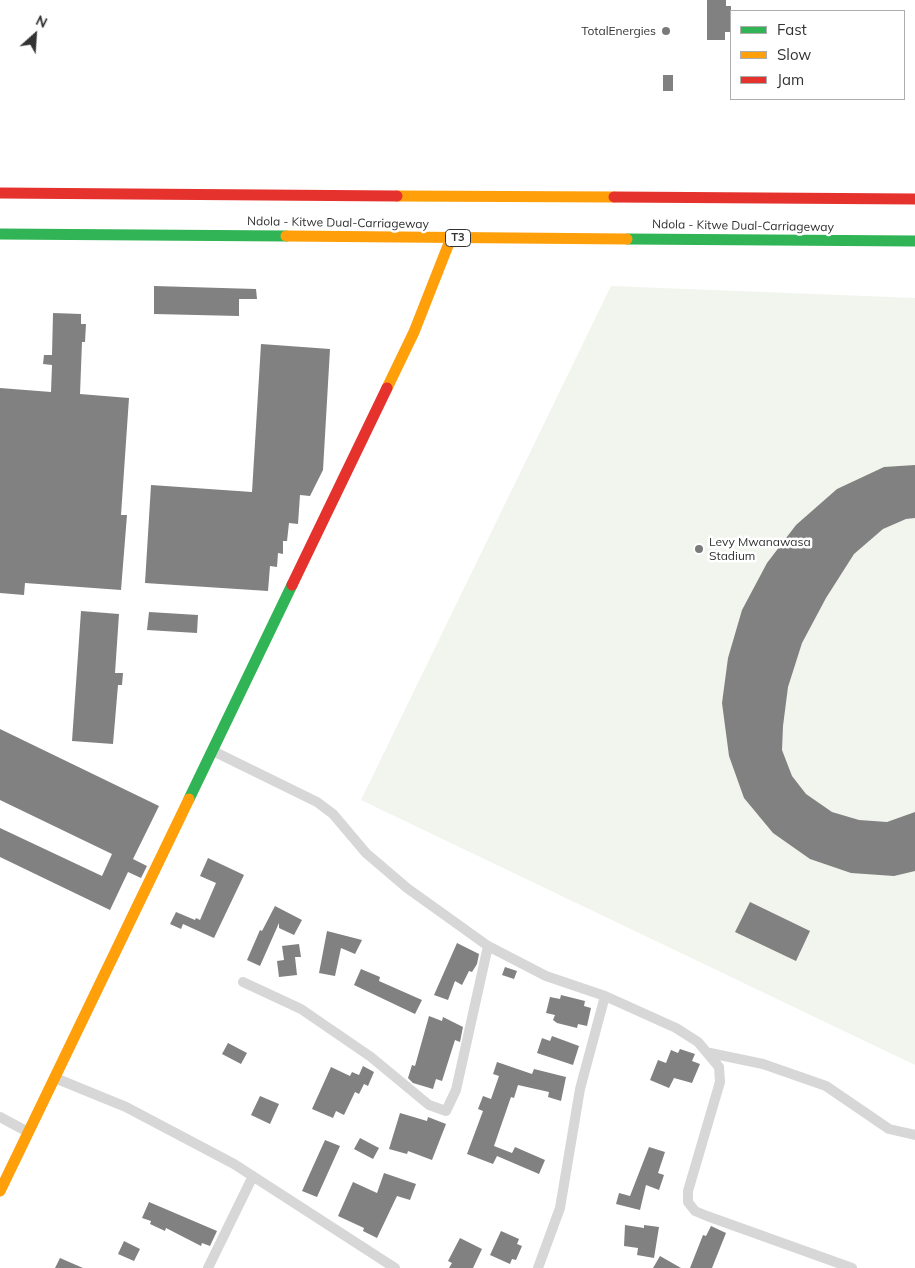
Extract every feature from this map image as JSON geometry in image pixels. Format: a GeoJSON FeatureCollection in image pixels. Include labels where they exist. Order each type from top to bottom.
{"type":"FeatureCollection","features":[{"type":"Feature","properties":{"kind":"main road"},"geometry":{"type":"LineString","coordinates":[[0,193],[915,200]]}},
{"type":"Feature","properties":{"kind":"main road","name":"Ndola - Kitwe Dual-Carriageway"},"geometry":{"type":"LineString","coordinates":[[0,234],[915,241]]}},
{"type":"Feature","properties":{"kind":"main road"},"geometry":{"type":"LineString","coordinates":[[0,1191],[414,332],[451,238]]}},
{"type":"Feature","properties":{"kind":"street"},"geometry":{"type":"LineString","coordinates":[[213,751],[317,802],[333,814],[366,853],[400,882],[488,946],[546,976],[606,996],[676,1028],[698,1042],[710,1053],[720,1067],[720,1082],[688,1191],[688,1202],[695,1211],[707,1216],[852,1268]]}},
{"type":"Feature","properties":{"kind":"street"},"geometry":{"type":"LineString","coordinates":[[243,982],[301,1009],[370,1057],[429,1105],[446,1111],[456,1090],[488,946]]}},
{"type":"Feature","properties":{"kind":"street"},"geometry":{"type":"LineString","coordinates":[[538,1268],[560,1208],[580,1089],[606,996]]}},
{"type":"Feature","properties":{"kind":"street"},"geometry":{"type":"LineString","coordinates":[[710,1053],[764,1064],[826,1086],[889,1128],[915,1135]]}},
{"type":"Feature","properties":{"kind":"street"},"geometry":{"type":"LineString","coordinates":[[54,1078],[126,1107],[253,1176],[395,1268]]}},
{"type":"Feature","properties":{"kind":"street"},"geometry":{"type":"LineString","coordinates":[[0,1117],[28,1132]]}},
{"type":"Feature","properties":{"kind":"street"},"geometry":{"type":"LineString","coordinates":[[208,1268],[253,1176]]}},
{"type":"Feature","properties":{"kind":"shaded area","name":"Levy Mwanawasa Stadium"},"geometry":{"type":"Polygon","coordinates":[[[611,286],[915,298],[915,1065],[361,800],[611,286]]]}},
{"type":"Feature","properties":{"kind":"building"},"geometry":{"type":"Polygon","coordinates":[[[707,0],[726,0],[726,6],[731,6],[730,32],[725,32],[725,40],[707,40],[707,0]]]}},
{"type":"Feature","properties":{"kind":"building"},"geometry":{"type":"Polygon","coordinates":[[[663,75],[673,75],[673,91],[663,91],[663,75]]]}},
{"type":"Feature","properties":{"kind":"building"},"geometry":{"type":"Polygon","coordinates":[[[154,286],[256,289],[257,299],[239,299],[239,316],[154,314],[154,286]]]}},
{"type":"Feature","properties":{"kind":"building"},"geometry":{"type":"Polygon","coordinates":[[[53,313],[81,314],[81,324],[86,324],[85,342],[82,342],[80,394],[129,398],[121,515],[127,515],[121,590],[25,583],[24,595],[0,593],[0,388],[51,392],[52,365],[43,364],[44,355],[52,355],[53,313]]]}},
{"type":"Feature","properties":{"kind":"building"},"geometry":{"type":"Polygon","coordinates":[[[261,344],[330,349],[323,470],[310,496],[300,495],[298,524],[289,523],[287,541],[283,541],[283,554],[278,553],[277,567],[270,566],[268,591],[145,583],[151,485],[252,492],[261,344]]]}},
{"type":"Feature","properties":{"kind":"building"},"geometry":{"type":"Polygon","coordinates":[[[915,465],[915,518],[906,519],[883,529],[854,554],[826,598],[802,643],[788,687],[782,750],[792,776],[806,794],[832,812],[859,820],[887,822],[915,812],[915,871],[894,876],[851,873],[810,859],[773,833],[744,798],[729,756],[722,703],[728,658],[742,610],[767,563],[796,525],[837,489],[884,467],[915,465]]]}},
{"type":"Feature","properties":{"kind":"building"},"geometry":{"type":"Polygon","coordinates":[[[81,611],[119,614],[115,673],[123,673],[122,685],[118,685],[113,744],[72,741],[81,611]]]}},
{"type":"Feature","properties":{"kind":"building"},"geometry":{"type":"Polygon","coordinates":[[[149,612],[198,615],[197,633],[147,630],[149,612]]]}},
{"type":"Feature","properties":{"kind":"building"},"geometry":{"type":"Polygon","coordinates":[[[0,729],[159,806],[133,859],[147,866],[141,878],[128,872],[110,910],[0,857],[0,828],[102,876],[112,854],[0,800],[0,729]]]}},
{"type":"Feature","properties":{"kind":"building"},"geometry":{"type":"Polygon","coordinates":[[[208,858],[244,875],[214,938],[183,924],[181,929],[170,924],[176,912],[195,920],[196,918],[200,920],[216,883],[200,876],[208,858]]]}},
{"type":"Feature","properties":{"kind":"building"},"geometry":{"type":"Polygon","coordinates":[[[750,902],[810,931],[796,961],[735,932],[750,902]]]}},
{"type":"Feature","properties":{"kind":"building"},"geometry":{"type":"Polygon","coordinates":[[[275,906],[302,920],[294,935],[279,928],[279,923],[260,966],[247,960],[260,930],[262,931],[275,906]]]}},
{"type":"Feature","properties":{"kind":"building"},"geometry":{"type":"Polygon","coordinates":[[[327,931],[362,940],[355,954],[341,948],[335,976],[319,973],[327,931]]]}},
{"type":"Feature","properties":{"kind":"building"},"geometry":{"type":"Polygon","coordinates":[[[457,943],[479,954],[477,964],[472,972],[469,971],[462,985],[455,981],[448,1000],[434,995],[457,943]]]}},
{"type":"Feature","properties":{"kind":"building"},"geometry":{"type":"Polygon","coordinates":[[[299,944],[301,957],[295,957],[297,975],[279,977],[277,961],[284,960],[282,946],[299,944]]]}},
{"type":"Feature","properties":{"kind":"building"},"geometry":{"type":"Polygon","coordinates":[[[505,967],[517,971],[514,979],[502,975],[505,967]]]}},
{"type":"Feature","properties":{"kind":"building"},"geometry":{"type":"Polygon","coordinates":[[[361,969],[380,977],[379,981],[422,1000],[415,1014],[354,985],[361,969]]]}},
{"type":"Feature","properties":{"kind":"building"},"geometry":{"type":"Polygon","coordinates":[[[561,995],[585,1001],[584,1006],[591,1008],[587,1026],[578,1024],[577,1028],[557,1023],[553,1020],[555,1015],[546,1013],[550,997],[560,999],[561,995]]]}},
{"type":"Feature","properties":{"kind":"building"},"geometry":{"type":"Polygon","coordinates":[[[429,1016],[442,1021],[443,1017],[463,1027],[460,1042],[455,1040],[442,1081],[436,1079],[433,1089],[413,1083],[408,1078],[412,1065],[415,1066],[429,1016]]]}},
{"type":"Feature","properties":{"kind":"building"},"geometry":{"type":"Polygon","coordinates":[[[552,1036],[579,1046],[573,1065],[537,1053],[542,1038],[550,1041],[552,1036]]]}},
{"type":"Feature","properties":{"kind":"building"},"geometry":{"type":"Polygon","coordinates":[[[228,1043],[247,1053],[241,1064],[222,1054],[228,1043]]]}},
{"type":"Feature","properties":{"kind":"building"},"geometry":{"type":"Polygon","coordinates":[[[680,1049],[695,1054],[692,1061],[700,1064],[692,1083],[674,1078],[669,1088],[650,1080],[658,1060],[666,1063],[671,1050],[678,1053],[680,1049]]]}},
{"type":"Feature","properties":{"kind":"building"},"geometry":{"type":"Polygon","coordinates":[[[497,1062],[532,1074],[534,1069],[566,1077],[561,1101],[548,1097],[549,1092],[518,1085],[514,1098],[511,1097],[494,1146],[512,1153],[515,1147],[545,1160],[539,1174],[497,1156],[493,1164],[467,1154],[483,1111],[478,1109],[483,1096],[491,1099],[499,1076],[493,1074],[497,1062]]]}},
{"type":"Feature","properties":{"kind":"building"},"geometry":{"type":"Polygon","coordinates":[[[363,1066],[374,1072],[368,1086],[364,1084],[359,1094],[355,1092],[344,1115],[336,1111],[333,1118],[312,1109],[331,1067],[350,1076],[352,1072],[359,1075],[363,1066]]]}},
{"type":"Feature","properties":{"kind":"building"},"geometry":{"type":"Polygon","coordinates":[[[260,1096],[279,1104],[270,1124],[251,1115],[260,1096]]]}},
{"type":"Feature","properties":{"kind":"building"},"geometry":{"type":"Polygon","coordinates":[[[400,1113],[427,1121],[428,1117],[446,1124],[432,1160],[408,1151],[407,1154],[389,1149],[400,1113]]]}},
{"type":"Feature","properties":{"kind":"building"},"geometry":{"type":"Polygon","coordinates":[[[360,1138],[379,1148],[373,1159],[354,1149],[360,1138]]]}},
{"type":"Feature","properties":{"kind":"building"},"geometry":{"type":"Polygon","coordinates":[[[325,1140],[340,1146],[317,1197],[302,1191],[325,1140]]]}},
{"type":"Feature","properties":{"kind":"building"},"geometry":{"type":"Polygon","coordinates":[[[649,1147],[665,1152],[658,1173],[664,1175],[659,1190],[646,1185],[640,1210],[616,1204],[619,1193],[630,1196],[649,1147]]]}},
{"type":"Feature","properties":{"kind":"building"},"geometry":{"type":"Polygon","coordinates":[[[384,1173],[416,1184],[410,1200],[397,1196],[377,1238],[363,1231],[364,1228],[338,1216],[353,1182],[377,1193],[384,1173]]]}},
{"type":"Feature","properties":{"kind":"building"},"geometry":{"type":"Polygon","coordinates":[[[149,1202],[217,1231],[210,1246],[202,1243],[201,1246],[166,1228],[165,1231],[150,1224],[151,1221],[142,1218],[149,1202]]]}},
{"type":"Feature","properties":{"kind":"building"},"geometry":{"type":"Polygon","coordinates":[[[625,1225],[644,1228],[644,1225],[659,1227],[654,1258],[637,1255],[638,1248],[624,1246],[625,1225]]]}},
{"type":"Feature","properties":{"kind":"building"},"geometry":{"type":"Polygon","coordinates":[[[711,1226],[726,1233],[712,1268],[690,1268],[703,1235],[706,1236],[711,1226]]]}},
{"type":"Feature","properties":{"kind":"building"},"geometry":{"type":"Polygon","coordinates":[[[501,1231],[519,1239],[517,1244],[522,1246],[516,1260],[512,1259],[510,1264],[490,1255],[501,1231]]]}},
{"type":"Feature","properties":{"kind":"building"},"geometry":{"type":"Polygon","coordinates":[[[460,1238],[482,1249],[473,1268],[449,1268],[452,1263],[448,1261],[460,1238]]]}},
{"type":"Feature","properties":{"kind":"building"},"geometry":{"type":"Polygon","coordinates":[[[124,1241],[140,1249],[134,1261],[118,1254],[124,1241]]]}},
{"type":"Feature","properties":{"kind":"building"},"geometry":{"type":"Polygon","coordinates":[[[660,1256],[681,1268],[653,1268],[660,1256]]]}},
{"type":"Feature","properties":{"kind":"building"},"geometry":{"type":"Polygon","coordinates":[[[60,1258],[83,1268],[55,1268],[60,1258]]]}},
{"type":"Feature","properties":{"kind":"traffic: fast"},"geometry":{"type":"LineString","coordinates":[[0,234],[286,236]]}},
{"type":"Feature","properties":{"kind":"traffic: fast"},"geometry":{"type":"LineString","coordinates":[[627,239],[915,241]]}},
{"type":"Feature","properties":{"kind":"traffic: fast"},"geometry":{"type":"LineString","coordinates":[[189,799],[292,585]]}},
{"type":"Feature","properties":{"kind":"traffic: slow"},"geometry":{"type":"LineString","coordinates":[[397,196],[614,197]]}},
{"type":"Feature","properties":{"kind":"traffic: slow"},"geometry":{"type":"LineString","coordinates":[[286,236],[627,239]]}},
{"type":"Feature","properties":{"kind":"traffic: slow"},"geometry":{"type":"LineString","coordinates":[[387,388],[414,332],[451,238]]}},
{"type":"Feature","properties":{"kind":"traffic: slow"},"geometry":{"type":"LineString","coordinates":[[0,1191],[189,799]]}},
{"type":"Feature","properties":{"kind":"traffic: jam"},"geometry":{"type":"LineString","coordinates":[[0,193],[397,196]]}},
{"type":"Feature","properties":{"kind":"traffic: jam"},"geometry":{"type":"LineString","coordinates":[[614,197],[915,199]]}},
{"type":"Feature","properties":{"kind":"traffic: jam"},"geometry":{"type":"LineString","coordinates":[[292,585],[387,388]]}},
{"type":"Feature","properties":{"kind":"place","name":"TotalEnergies"},"geometry":{"type":"Point","coordinates":[666,31]}},
{"type":"Feature","properties":{"kind":"place","name":"Levy Mwanawasa Stadium"},"geometry":{"type":"Point","coordinates":[699,549]}}]}
